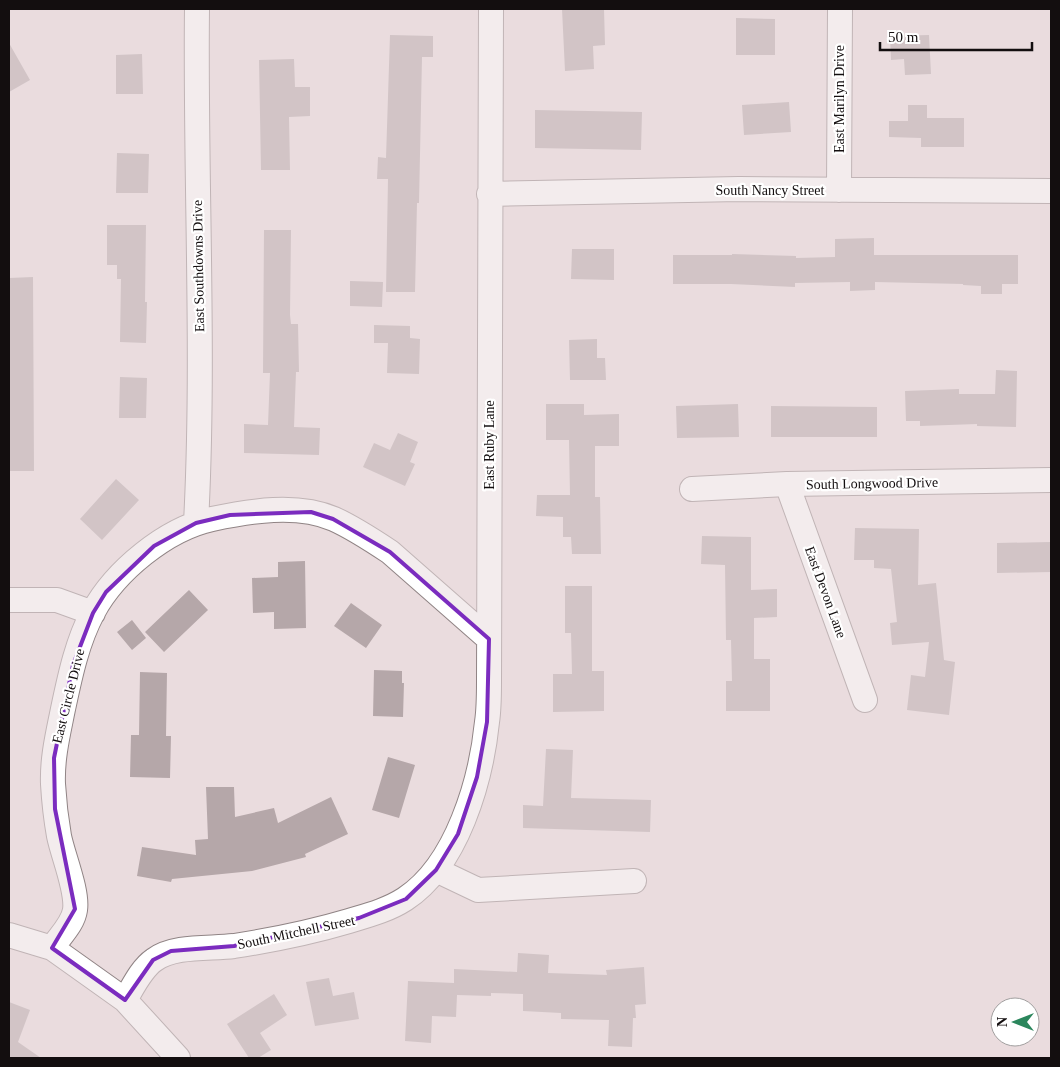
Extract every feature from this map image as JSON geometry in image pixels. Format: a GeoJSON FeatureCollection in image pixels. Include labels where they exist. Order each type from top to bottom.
{"type":"FeatureCollection","features":[{"type":"Feature","properties":{"kind":"street","name":"East Southdowns Drive"},"geometry":{"type":"LineString","coordinates":[[196,523],[200,408],[196,108],[197,9]]}},
{"type":"Feature","properties":{"kind":"street","name":"East Ruby Lane"},"geometry":{"type":"LineString","coordinates":[[436,870],[458,834],[477,776],[487,722],[489,639],[491,9]]}},
{"type":"Feature","properties":{"kind":"street","name":"East Marilyn Drive"},"geometry":{"type":"LineString","coordinates":[[839,190],[840,9]]}},
{"type":"Feature","properties":{"kind":"street","name":"South Nancy Street"},"geometry":{"type":"LineString","coordinates":[[490,194],[739,189],[1051,191]]}},
{"type":"Feature","properties":{"kind":"street","name":"South Longwood Drive"},"geometry":{"type":"LineString","coordinates":[[692,489],[787,484],[1051,480]]}},
{"type":"Feature","properties":{"kind":"street","name":"East Devon Lane"},"geometry":{"type":"LineString","coordinates":[[787,484],[865,700]]}},
{"type":"Feature","properties":{"kind":"street","name":"East Circle Drive"},"geometry":{"type":"LineString","coordinates":[[52,948],[72,921],[75,909],[75,898],[59,837],[53,782],[54,758],[73,665],[93,613],[106,592],[138,559],[171,534],[196,523],[230,515],[270,511],[311,512],[333,519],[390,552],[489,639]]}},
{"type":"Feature","properties":{"kind":"street"},"geometry":{"type":"LineString","coordinates":[[9,600],[57,600],[93,613]]}},
{"type":"Feature","properties":{"kind":"street"},"geometry":{"type":"LineString","coordinates":[[436,870],[478,890],[634,881]]}},
{"type":"Feature","properties":{"kind":"street","name":"South Mitchell Street"},"geometry":{"type":"LineString","coordinates":[[125,1000],[143,971],[153,960],[171,951],[234,946],[315,931],[386,910],[406,899],[436,870]]}},
{"type":"Feature","properties":{"kind":"street"},"geometry":{"type":"LineString","coordinates":[[9,935],[52,948],[125,1000],[178,1058]]}},
{"type":"Feature","properties":{"kind":"highlighted area"},"geometry":{"type":"Polygon","coordinates":[[[311,512],[333,519],[390,552],[489,639],[487,722],[477,777],[458,834],[436,870],[406,899],[359,918],[234,946],[171,951],[153,960],[125,1000],[52,948],[75,909],[55,809],[54,758],[73,665],[93,613],[106,592],[154,546],[196,523],[230,515],[311,512]]]}},
{"type":"Feature","properties":{"kind":"building"},"geometry":{"type":"Polygon","coordinates":[[[562,9],[604,9],[605,45],[593,46],[594,69],[565,71],[562,9]]]}},
{"type":"Feature","properties":{"kind":"building"},"geometry":{"type":"Polygon","coordinates":[[[736,18],[775,19],[775,55],[736,55],[736,18]]]}},
{"type":"Feature","properties":{"kind":"building"},"geometry":{"type":"Polygon","coordinates":[[[390,35],[433,36],[433,57],[422,57],[415,292],[386,292],[388,179],[377,179],[378,157],[386,158],[390,35]]]}},
{"type":"Feature","properties":{"kind":"building"},"geometry":{"type":"Polygon","coordinates":[[[929,35],[931,74],[905,75],[904,59],[891,60],[890,36],[929,35]]]}},
{"type":"Feature","properties":{"kind":"building"},"geometry":{"type":"Polygon","coordinates":[[[9,43],[30,80],[9,92],[9,43]]]}},
{"type":"Feature","properties":{"kind":"building"},"geometry":{"type":"Polygon","coordinates":[[[142,54],[143,94],[116,94],[116,55],[142,54]]]}},
{"type":"Feature","properties":{"kind":"building"},"geometry":{"type":"Polygon","coordinates":[[[294,59],[295,87],[310,87],[310,116],[289,117],[290,170],[261,170],[259,60],[294,59]]]}},
{"type":"Feature","properties":{"kind":"building"},"geometry":{"type":"Polygon","coordinates":[[[789,102],[791,132],[744,135],[742,105],[789,102]]]}},
{"type":"Feature","properties":{"kind":"building"},"geometry":{"type":"Polygon","coordinates":[[[908,105],[927,105],[927,118],[964,118],[964,147],[921,147],[921,138],[889,137],[889,121],[908,121],[908,105]]]}},
{"type":"Feature","properties":{"kind":"building"},"geometry":{"type":"Polygon","coordinates":[[[535,110],[642,112],[641,150],[535,148],[535,110]]]}},
{"type":"Feature","properties":{"kind":"building"},"geometry":{"type":"Polygon","coordinates":[[[117,153],[149,154],[148,193],[116,193],[117,153]]]}},
{"type":"Feature","properties":{"kind":"building"},"geometry":{"type":"Polygon","coordinates":[[[107,225],[146,225],[146,343],[120,342],[121,279],[117,279],[117,265],[107,265],[107,225]]]}},
{"type":"Feature","properties":{"kind":"building"},"geometry":{"type":"Polygon","coordinates":[[[264,230],[291,230],[290,315],[291,324],[298,324],[299,372],[296,372],[294,427],[320,428],[319,455],[244,453],[244,424],[268,425],[270,373],[263,373],[264,230]]]}},
{"type":"Feature","properties":{"kind":"building"},"geometry":{"type":"Polygon","coordinates":[[[874,238],[874,255],[1018,255],[1018,284],[1002,284],[1002,294],[981,294],[981,286],[963,284],[875,282],[875,290],[850,291],[850,282],[795,283],[795,287],[673,284],[673,255],[732,254],[796,256],[796,258],[835,257],[835,239],[874,238]]]}},
{"type":"Feature","properties":{"kind":"building"},"geometry":{"type":"Polygon","coordinates":[[[572,249],[614,249],[614,280],[571,279],[572,249]]]}},
{"type":"Feature","properties":{"kind":"building"},"geometry":{"type":"Polygon","coordinates":[[[33,277],[34,471],[9,471],[9,278],[33,277]]]}},
{"type":"Feature","properties":{"kind":"building"},"geometry":{"type":"Polygon","coordinates":[[[350,281],[383,282],[382,307],[350,306],[350,281]]]}},
{"type":"Feature","properties":{"kind":"building"},"geometry":{"type":"Polygon","coordinates":[[[374,325],[410,326],[410,338],[420,339],[419,374],[387,373],[388,343],[374,343],[374,325]]]}},
{"type":"Feature","properties":{"kind":"building"},"geometry":{"type":"Polygon","coordinates":[[[597,339],[597,358],[605,358],[606,380],[570,380],[569,340],[597,339]]]}},
{"type":"Feature","properties":{"kind":"building"},"geometry":{"type":"Polygon","coordinates":[[[996,370],[1017,371],[1016,427],[977,426],[977,424],[920,426],[920,421],[906,421],[905,391],[959,389],[959,394],[995,394],[996,370]]]}},
{"type":"Feature","properties":{"kind":"building"},"geometry":{"type":"Polygon","coordinates":[[[120,377],[147,378],[146,418],[119,418],[120,377]]]}},
{"type":"Feature","properties":{"kind":"building"},"geometry":{"type":"Polygon","coordinates":[[[546,404],[584,404],[584,415],[619,414],[619,446],[595,446],[595,497],[600,497],[601,554],[572,554],[571,537],[563,537],[563,517],[536,516],[537,495],[570,495],[569,440],[546,440],[546,404]]]}},
{"type":"Feature","properties":{"kind":"building"},"geometry":{"type":"Polygon","coordinates":[[[738,404],[739,437],[677,438],[676,406],[738,404]]]}},
{"type":"Feature","properties":{"kind":"building"},"geometry":{"type":"Polygon","coordinates":[[[771,406],[877,407],[877,437],[771,437],[771,406]]]}},
{"type":"Feature","properties":{"kind":"building"},"geometry":{"type":"Polygon","coordinates":[[[398,433],[418,442],[410,462],[415,464],[405,486],[363,467],[374,443],[390,450],[398,433]]]}},
{"type":"Feature","properties":{"kind":"building"},"geometry":{"type":"Polygon","coordinates":[[[116,479],[139,500],[102,540],[80,519],[116,479]]]}},
{"type":"Feature","properties":{"kind":"building"},"geometry":{"type":"Polygon","coordinates":[[[855,528],[919,529],[918,585],[936,583],[944,660],[955,662],[949,715],[907,710],[911,675],[925,677],[929,642],[892,645],[890,623],[897,622],[891,569],[874,568],[874,560],[854,560],[855,528]]]}},
{"type":"Feature","properties":{"kind":"building"},"geometry":{"type":"Polygon","coordinates":[[[702,536],[751,537],[751,590],[777,589],[777,617],[754,618],[754,659],[770,659],[770,711],[726,711],[726,681],[732,681],[731,640],[726,640],[725,565],[701,564],[702,536]]]}},
{"type":"Feature","properties":{"kind":"building"},"geometry":{"type":"Polygon","coordinates":[[[1051,542],[1051,572],[997,573],[997,543],[1051,542]]]}},
{"type":"Feature","properties":{"kind":"building"},"geometry":{"type":"Polygon","coordinates":[[[305,561],[306,628],[274,629],[274,612],[253,613],[252,578],[278,577],[278,562],[305,561]]]}},
{"type":"Feature","properties":{"kind":"building"},"geometry":{"type":"Polygon","coordinates":[[[565,586],[592,586],[592,671],[604,671],[604,711],[553,712],[553,674],[572,674],[571,633],[565,633],[565,586]]]}},
{"type":"Feature","properties":{"kind":"building"},"geometry":{"type":"Polygon","coordinates":[[[189,590],[208,610],[164,652],[145,632],[189,590]]]}},
{"type":"Feature","properties":{"kind":"building"},"geometry":{"type":"Polygon","coordinates":[[[351,603],[382,625],[366,648],[334,626],[351,603]]]}},
{"type":"Feature","properties":{"kind":"building"},"geometry":{"type":"Polygon","coordinates":[[[132,620],[146,638],[132,650],[117,632],[132,620]]]}},
{"type":"Feature","properties":{"kind":"building"},"geometry":{"type":"Polygon","coordinates":[[[374,670],[402,671],[402,683],[404,683],[403,717],[373,716],[374,670]]]}},
{"type":"Feature","properties":{"kind":"building"},"geometry":{"type":"Polygon","coordinates":[[[140,672],[167,673],[166,736],[171,736],[170,778],[130,777],[131,735],[139,735],[140,672]]]}},
{"type":"Feature","properties":{"kind":"building"},"geometry":{"type":"Polygon","coordinates":[[[546,749],[573,750],[571,798],[651,800],[650,832],[523,828],[523,805],[543,806],[546,749]]]}},
{"type":"Feature","properties":{"kind":"building"},"geometry":{"type":"Polygon","coordinates":[[[388,757],[415,765],[399,818],[372,810],[388,757]]]}},
{"type":"Feature","properties":{"kind":"building"},"geometry":{"type":"Polygon","coordinates":[[[206,787],[234,787],[235,817],[274,808],[278,823],[331,797],[348,834],[305,854],[306,857],[252,871],[172,879],[171,882],[137,876],[142,847],[196,855],[195,840],[208,839],[206,787]]]}},
{"type":"Feature","properties":{"kind":"building"},"geometry":{"type":"Polygon","coordinates":[[[518,953],[549,955],[548,973],[607,975],[606,970],[644,967],[646,1004],[635,1005],[636,1018],[633,1018],[632,1047],[608,1046],[609,1020],[561,1019],[561,1013],[523,1011],[523,994],[491,993],[491,996],[457,995],[456,1017],[432,1016],[431,1043],[405,1041],[408,981],[454,983],[454,969],[517,972],[518,953]]]}},
{"type":"Feature","properties":{"kind":"building"},"geometry":{"type":"Polygon","coordinates":[[[329,978],[333,996],[354,992],[359,1019],[315,1026],[306,982],[329,978]]]}},
{"type":"Feature","properties":{"kind":"building"},"geometry":{"type":"Polygon","coordinates":[[[274,994],[287,1015],[260,1033],[271,1050],[258,1058],[249,1058],[227,1024],[274,994]]]}},
{"type":"Feature","properties":{"kind":"building"},"geometry":{"type":"Polygon","coordinates":[[[9,1002],[30,1010],[18,1042],[41,1058],[9,1058],[9,1002]]]}}]}
